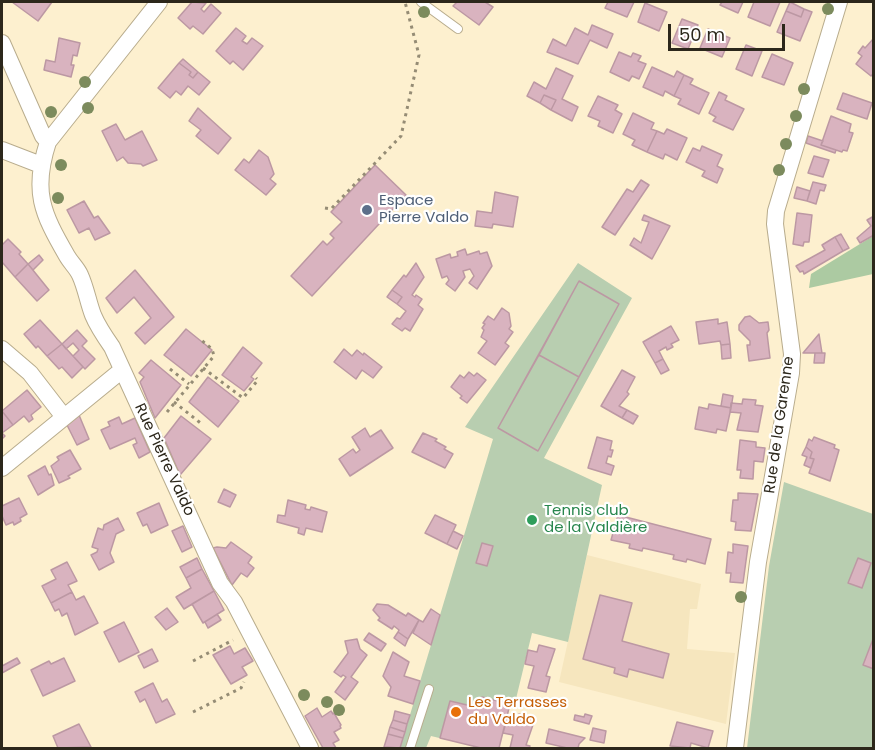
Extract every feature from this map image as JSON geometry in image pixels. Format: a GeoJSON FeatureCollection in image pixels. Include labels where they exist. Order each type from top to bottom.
{"type":"FeatureCollection","features":[{"type":"Feature","properties":{"kind":"street"},"geometry":{"type":"LineString","coordinates":[[2,43],[43,136],[48,142],[159,2]]}},
{"type":"Feature","properties":{"kind":"street","name":"Rue de la Garenne"},"geometry":{"type":"LineString","coordinates":[[735,748],[758,562],[791,373],[792,354],[776,231],[776,211],[839,2]]}},
{"type":"Feature","properties":{"kind":"street","name":"Rue Pierre Valdo"},"geometry":{"type":"LineString","coordinates":[[48,142],[41,165],[39,189],[43,209],[68,259],[77,269],[92,314],[112,347],[220,583],[234,602],[310,748]]}},
{"type":"Feature","properties":{"kind":"street"},"geometry":{"type":"LineString","coordinates":[[2,150],[41,165]]}},
{"type":"Feature","properties":{"kind":"street"},"geometry":{"type":"LineString","coordinates":[[2,349],[30,373],[64,417]]}},
{"type":"Feature","properties":{"kind":"street"},"geometry":{"type":"LineString","coordinates":[[2,468],[122,370]]}},
{"type":"Feature","properties":{"kind":"lane"},"geometry":{"type":"LineString","coordinates":[[421,2],[458,29]]}},
{"type":"Feature","properties":{"kind":"lane"},"geometry":{"type":"LineString","coordinates":[[410,748],[429,689]]}},
{"type":"Feature","properties":{"kind":"path"},"geometry":{"type":"LineString","coordinates":[[325,208],[331,209],[401,136],[419,55],[405,2]]}},
{"type":"Feature","properties":{"kind":"path"},"geometry":{"type":"LineString","coordinates":[[167,412],[214,356],[212,349],[200,339]]}},
{"type":"Feature","properties":{"kind":"path"},"geometry":{"type":"LineString","coordinates":[[203,368],[243,398],[258,380],[256,378]]}},
{"type":"Feature","properties":{"kind":"path"},"geometry":{"type":"LineString","coordinates":[[170,369],[189,384]]}},
{"type":"Feature","properties":{"kind":"path"},"geometry":{"type":"LineString","coordinates":[[174,402],[203,425]]}},
{"type":"Feature","properties":{"kind":"path"},"geometry":{"type":"LineString","coordinates":[[193,661],[233,640]]}},
{"type":"Feature","properties":{"kind":"path"},"geometry":{"type":"LineString","coordinates":[[193,712],[241,688],[244,682]]}},
{"type":"Feature","properties":{"kind":"shaded area"},"geometry":{"type":"Polygon","coordinates":[[[587,555],[701,584],[697,609],[690,609],[687,649],[735,653],[726,724],[559,682],[587,555]]]}},
{"type":"Feature","properties":{"kind":"green space"},"geometry":{"type":"Polygon","coordinates":[[[873,236],[873,274],[809,288],[811,274],[873,236]]]}},
{"type":"Feature","properties":{"kind":"green space","name":"Tennis club de la Valdière"},"geometry":{"type":"Polygon","coordinates":[[[578,263],[632,298],[544,458],[602,485],[568,642],[532,633],[514,707],[510,706],[499,748],[481,748],[431,736],[426,748],[400,748],[493,439],[465,427],[578,263]]]}},
{"type":"Feature","properties":{"kind":"green space"},"geometry":{"type":"Polygon","coordinates":[[[784,482],[873,514],[873,748],[747,748],[769,566],[784,482]]]}},
{"type":"Feature","properties":{"kind":"building"},"geometry":{"type":"Polygon","coordinates":[[[12,2],[52,2],[38,21],[12,2]]]}},
{"type":"Feature","properties":{"kind":"building"},"geometry":{"type":"Polygon","coordinates":[[[192,2],[206,3],[201,9],[204,12],[211,4],[221,13],[203,34],[193,26],[190,29],[178,18],[192,2]]]}},
{"type":"Feature","properties":{"kind":"building"},"geometry":{"type":"Polygon","coordinates":[[[457,2],[485,2],[493,7],[479,25],[453,6],[457,2]]]}},
{"type":"Feature","properties":{"kind":"building"},"geometry":{"type":"Polygon","coordinates":[[[608,2],[634,2],[627,17],[605,8],[608,2]]]}},
{"type":"Feature","properties":{"kind":"building"},"geometry":{"type":"Polygon","coordinates":[[[722,2],[743,2],[738,13],[720,5],[722,2]]]}},
{"type":"Feature","properties":{"kind":"building"},"geometry":{"type":"Polygon","coordinates":[[[754,2],[780,2],[770,26],[748,17],[754,2]]]}},
{"type":"Feature","properties":{"kind":"building"},"geometry":{"type":"Polygon","coordinates":[[[790,2],[804,9],[801,17],[786,11],[790,2]]]}},
{"type":"Feature","properties":{"kind":"building"},"geometry":{"type":"Polygon","coordinates":[[[645,3],[667,12],[659,31],[638,22],[645,3]]]}},
{"type":"Feature","properties":{"kind":"building"},"geometry":{"type":"Polygon","coordinates":[[[804,9],[812,12],[800,41],[777,32],[786,11],[801,17],[804,9]]]}},
{"type":"Feature","properties":{"kind":"building"},"geometry":{"type":"Polygon","coordinates":[[[682,19],[698,25],[688,49],[672,43],[682,19]]]}},
{"type":"Feature","properties":{"kind":"building"},"geometry":{"type":"Polygon","coordinates":[[[592,25],[613,34],[607,48],[590,40],[578,64],[547,52],[553,39],[566,46],[575,28],[588,35],[592,25]]]}},
{"type":"Feature","properties":{"kind":"building"},"geometry":{"type":"Polygon","coordinates":[[[236,28],[246,36],[242,41],[247,44],[252,38],[263,46],[243,70],[233,61],[230,64],[216,51],[236,28]]]}},
{"type":"Feature","properties":{"kind":"building"},"geometry":{"type":"Polygon","coordinates":[[[708,29],[730,38],[722,57],[700,48],[708,29]]]}},
{"type":"Feature","properties":{"kind":"building"},"geometry":{"type":"Polygon","coordinates":[[[59,38],[80,43],[77,56],[73,55],[71,65],[74,65],[71,77],[44,70],[46,60],[55,62],[59,38]]]}},
{"type":"Feature","properties":{"kind":"building"},"geometry":{"type":"Polygon","coordinates":[[[874,38],[874,73],[871,76],[856,64],[862,56],[858,53],[874,38]]]}},
{"type":"Feature","properties":{"kind":"building"},"geometry":{"type":"Polygon","coordinates":[[[746,45],[762,51],[752,76],[736,69],[746,45]]]}},
{"type":"Feature","properties":{"kind":"building"},"geometry":{"type":"Polygon","coordinates":[[[619,52],[631,57],[633,53],[641,56],[638,61],[646,64],[639,79],[632,76],[629,81],[610,72],[619,52]]]}},
{"type":"Feature","properties":{"kind":"building"},"geometry":{"type":"Polygon","coordinates":[[[772,54],[793,63],[784,85],[762,77],[772,54]]]}},
{"type":"Feature","properties":{"kind":"building"},"geometry":{"type":"Polygon","coordinates":[[[183,59],[198,72],[193,78],[189,75],[191,72],[179,63],[183,59]]]}},
{"type":"Feature","properties":{"kind":"building"},"geometry":{"type":"Polygon","coordinates":[[[179,63],[191,72],[189,75],[193,78],[198,72],[210,82],[199,95],[188,86],[181,95],[176,91],[170,98],[158,88],[179,63]]]}},
{"type":"Feature","properties":{"kind":"building"},"geometry":{"type":"Polygon","coordinates":[[[652,67],[674,77],[677,71],[684,75],[674,96],[665,91],[663,96],[643,87],[652,67]]]}},
{"type":"Feature","properties":{"kind":"building"},"geometry":{"type":"Polygon","coordinates":[[[556,68],[573,76],[562,99],[578,107],[572,121],[551,110],[556,100],[544,95],[540,103],[527,96],[534,82],[546,89],[556,68]]]}},
{"type":"Feature","properties":{"kind":"building"},"geometry":{"type":"Polygon","coordinates":[[[684,75],[693,79],[690,84],[709,93],[699,114],[678,104],[681,99],[674,96],[684,75]]]}},
{"type":"Feature","properties":{"kind":"building"},"geometry":{"type":"Polygon","coordinates":[[[719,92],[727,96],[725,100],[744,109],[733,130],[713,121],[716,117],[709,113],[719,92]]]}},
{"type":"Feature","properties":{"kind":"building"},"geometry":{"type":"Polygon","coordinates":[[[843,93],[872,103],[867,119],[837,109],[843,93]]]}},
{"type":"Feature","properties":{"kind":"building"},"geometry":{"type":"Polygon","coordinates":[[[544,95],[556,100],[551,110],[540,103],[544,95]]]}},
{"type":"Feature","properties":{"kind":"building"},"geometry":{"type":"Polygon","coordinates":[[[598,96],[618,105],[615,110],[622,114],[613,133],[598,126],[600,121],[588,116],[598,96]]]}},
{"type":"Feature","properties":{"kind":"building"},"geometry":{"type":"Polygon","coordinates":[[[198,108],[231,138],[218,154],[196,136],[201,130],[189,121],[198,108]]]}},
{"type":"Feature","properties":{"kind":"building"},"geometry":{"type":"Polygon","coordinates":[[[633,113],[654,123],[651,129],[657,131],[647,152],[632,145],[635,140],[623,134],[633,113]]]}},
{"type":"Feature","properties":{"kind":"building"},"geometry":{"type":"Polygon","coordinates":[[[831,116],[851,124],[849,132],[853,133],[847,151],[842,152],[821,145],[831,116]]]}},
{"type":"Feature","properties":{"kind":"building"},"geometry":{"type":"Polygon","coordinates":[[[116,124],[125,140],[142,131],[157,160],[143,166],[128,163],[123,157],[117,161],[102,131],[116,124]]]}},
{"type":"Feature","properties":{"kind":"building"},"geometry":{"type":"Polygon","coordinates":[[[667,129],[687,138],[677,160],[665,154],[663,159],[647,152],[657,131],[664,134],[667,129]]]}},
{"type":"Feature","properties":{"kind":"building"},"geometry":{"type":"Polygon","coordinates":[[[808,136],[823,141],[821,145],[836,150],[835,153],[806,143],[808,136]]]}},
{"type":"Feature","properties":{"kind":"building"},"geometry":{"type":"Polygon","coordinates":[[[702,146],[722,155],[717,166],[723,169],[717,183],[702,176],[705,171],[686,162],[693,148],[700,151],[702,146]]]}},
{"type":"Feature","properties":{"kind":"building"},"geometry":{"type":"Polygon","coordinates":[[[259,150],[268,157],[274,174],[270,179],[276,184],[266,195],[235,170],[244,159],[249,163],[259,150]]]}},
{"type":"Feature","properties":{"kind":"building"},"geometry":{"type":"Polygon","coordinates":[[[814,156],[829,160],[823,177],[808,173],[814,156]]]}},
{"type":"Feature","properties":{"kind":"building"},"geometry":{"type":"Polygon","coordinates":[[[375,165],[406,195],[312,296],[291,276],[323,241],[327,245],[334,238],[330,234],[342,222],[331,212],[375,165]]]}},
{"type":"Feature","properties":{"kind":"building"},"geometry":{"type":"Polygon","coordinates":[[[641,180],[649,185],[615,235],[602,227],[627,189],[633,192],[641,180]]]}},
{"type":"Feature","properties":{"kind":"building"},"geometry":{"type":"Polygon","coordinates":[[[813,182],[826,185],[824,191],[820,190],[816,204],[807,201],[813,182]]]}},
{"type":"Feature","properties":{"kind":"building"},"geometry":{"type":"Polygon","coordinates":[[[797,187],[810,191],[807,201],[794,198],[797,187]]]}},
{"type":"Feature","properties":{"kind":"building"},"geometry":{"type":"Polygon","coordinates":[[[495,192],[518,197],[513,227],[493,224],[492,228],[475,226],[477,211],[492,213],[495,192]]]}},
{"type":"Feature","properties":{"kind":"building"},"geometry":{"type":"Polygon","coordinates":[[[84,201],[94,218],[98,216],[110,233],[95,240],[89,228],[79,233],[67,210],[84,201]]]}},
{"type":"Feature","properties":{"kind":"building"},"geometry":{"type":"Polygon","coordinates":[[[797,213],[812,215],[809,242],[804,242],[803,246],[793,244],[797,213]]]}},
{"type":"Feature","properties":{"kind":"building"},"geometry":{"type":"Polygon","coordinates":[[[644,215],[670,226],[652,259],[630,245],[634,238],[641,243],[649,222],[642,220],[644,215]]]}},
{"type":"Feature","properties":{"kind":"building"},"geometry":{"type":"Polygon","coordinates":[[[874,216],[874,235],[860,243],[857,238],[871,226],[867,220],[874,216]]]}},
{"type":"Feature","properties":{"kind":"building"},"geometry":{"type":"Polygon","coordinates":[[[841,234],[849,248],[843,251],[835,237],[841,234]]]}},
{"type":"Feature","properties":{"kind":"building"},"geometry":{"type":"Polygon","coordinates":[[[835,237],[843,251],[804,274],[803,271],[800,272],[796,266],[825,250],[822,245],[835,237]]]}},
{"type":"Feature","properties":{"kind":"building"},"geometry":{"type":"Polygon","coordinates":[[[8,239],[21,252],[19,254],[28,264],[15,277],[2,262],[2,245],[8,239]]]}},
{"type":"Feature","properties":{"kind":"building"},"geometry":{"type":"Polygon","coordinates":[[[465,249],[467,255],[479,251],[480,254],[487,252],[492,266],[477,289],[469,283],[474,276],[470,269],[463,271],[465,277],[455,291],[446,284],[449,280],[447,276],[442,278],[436,259],[450,254],[451,258],[458,256],[457,252],[465,249]]]}},
{"type":"Feature","properties":{"kind":"building"},"geometry":{"type":"Polygon","coordinates":[[[39,255],[43,260],[33,270],[28,264],[39,255]]]}},
{"type":"Feature","properties":{"kind":"building"},"geometry":{"type":"Polygon","coordinates":[[[416,263],[424,277],[412,295],[422,299],[418,305],[423,309],[410,331],[405,328],[402,331],[392,324],[406,311],[397,304],[402,297],[392,290],[404,275],[406,277],[416,263]]]}},
{"type":"Feature","properties":{"kind":"building"},"geometry":{"type":"Polygon","coordinates":[[[28,264],[49,290],[37,301],[15,277],[28,264]]]}},
{"type":"Feature","properties":{"kind":"building"},"geometry":{"type":"Polygon","coordinates":[[[135,270],[174,317],[145,344],[135,333],[151,318],[134,297],[117,313],[106,298],[135,270]]]}},
{"type":"Feature","properties":{"kind":"building"},"geometry":{"type":"Polygon","coordinates":[[[579,281],[619,304],[538,451],[498,428],[579,281]]]}},
{"type":"Feature","properties":{"kind":"building"},"geometry":{"type":"Polygon","coordinates":[[[579,281],[619,304],[579,377],[539,355],[579,281]]]}},
{"type":"Feature","properties":{"kind":"building"},"geometry":{"type":"Polygon","coordinates":[[[392,290],[402,297],[397,304],[387,297],[392,290]]]}},
{"type":"Feature","properties":{"kind":"building"},"geometry":{"type":"Polygon","coordinates":[[[502,308],[509,313],[511,326],[509,329],[513,332],[505,343],[509,346],[495,365],[478,353],[487,341],[481,337],[485,324],[483,323],[488,316],[494,320],[502,308]]]}},
{"type":"Feature","properties":{"kind":"building"},"geometry":{"type":"Polygon","coordinates":[[[750,316],[759,323],[768,322],[770,358],[749,361],[747,345],[750,345],[750,341],[739,330],[739,325],[745,317],[750,316]]]}},
{"type":"Feature","properties":{"kind":"building"},"geometry":{"type":"Polygon","coordinates":[[[718,319],[718,324],[727,322],[730,344],[721,345],[720,341],[699,344],[696,322],[718,319]]]}},
{"type":"Feature","properties":{"kind":"building"},"geometry":{"type":"Polygon","coordinates":[[[40,320],[62,344],[47,356],[38,346],[36,348],[24,334],[40,320]]]}},
{"type":"Feature","properties":{"kind":"building"},"geometry":{"type":"Polygon","coordinates":[[[671,326],[679,340],[671,344],[673,347],[667,350],[666,347],[659,351],[663,359],[655,363],[643,342],[671,326]]]}},
{"type":"Feature","properties":{"kind":"building"},"geometry":{"type":"Polygon","coordinates":[[[186,329],[212,350],[191,376],[164,355],[186,329]]]}},
{"type":"Feature","properties":{"kind":"building"},"geometry":{"type":"Polygon","coordinates":[[[77,330],[87,341],[82,346],[95,359],[85,369],[73,356],[79,350],[73,343],[66,349],[62,344],[77,330]]]}},
{"type":"Feature","properties":{"kind":"building"},"geometry":{"type":"Polygon","coordinates":[[[819,334],[822,353],[803,353],[819,334]]]}},
{"type":"Feature","properties":{"kind":"building"},"geometry":{"type":"Polygon","coordinates":[[[62,344],[83,367],[72,378],[62,367],[59,369],[47,356],[62,344]]]}},
{"type":"Feature","properties":{"kind":"building"},"geometry":{"type":"Polygon","coordinates":[[[730,344],[731,358],[722,359],[721,345],[730,344]]]}},
{"type":"Feature","properties":{"kind":"building"},"geometry":{"type":"Polygon","coordinates":[[[243,347],[262,363],[251,377],[254,379],[244,391],[222,375],[243,347]]]}},
{"type":"Feature","properties":{"kind":"building"},"geometry":{"type":"Polygon","coordinates":[[[344,349],[352,356],[357,350],[363,355],[364,353],[382,367],[373,378],[362,370],[356,379],[334,362],[344,349]]]}},
{"type":"Feature","properties":{"kind":"building"},"geometry":{"type":"Polygon","coordinates":[[[815,353],[825,353],[824,363],[814,363],[815,353]]]}},
{"type":"Feature","properties":{"kind":"building"},"geometry":{"type":"Polygon","coordinates":[[[539,355],[579,377],[538,451],[498,428],[539,355]]]}},
{"type":"Feature","properties":{"kind":"building"},"geometry":{"type":"Polygon","coordinates":[[[663,359],[669,370],[661,374],[655,363],[663,359]]]}},
{"type":"Feature","properties":{"kind":"building"},"geometry":{"type":"Polygon","coordinates":[[[151,360],[181,385],[155,418],[140,382],[144,377],[139,373],[151,360]]]}},
{"type":"Feature","properties":{"kind":"building"},"geometry":{"type":"Polygon","coordinates":[[[622,370],[635,377],[627,392],[629,394],[619,406],[627,410],[622,418],[601,406],[622,370]]]}},
{"type":"Feature","properties":{"kind":"building"},"geometry":{"type":"Polygon","coordinates":[[[469,372],[474,376],[477,373],[486,380],[467,403],[451,387],[460,375],[464,378],[469,372]]]}},
{"type":"Feature","properties":{"kind":"building"},"geometry":{"type":"Polygon","coordinates":[[[208,377],[239,401],[218,427],[189,402],[208,377]]]}},
{"type":"Feature","properties":{"kind":"building"},"geometry":{"type":"Polygon","coordinates":[[[27,390],[41,407],[31,415],[33,419],[29,422],[24,416],[13,425],[2,411],[27,390]]]}},
{"type":"Feature","properties":{"kind":"building"},"geometry":{"type":"Polygon","coordinates":[[[723,394],[733,396],[731,408],[721,406],[723,394]]]}},
{"type":"Feature","properties":{"kind":"building"},"geometry":{"type":"Polygon","coordinates":[[[743,399],[756,400],[755,405],[763,406],[758,432],[737,430],[741,413],[730,412],[731,403],[742,404],[743,399]]]}},
{"type":"Feature","properties":{"kind":"building"},"geometry":{"type":"Polygon","coordinates":[[[709,404],[731,408],[726,431],[717,429],[716,433],[695,429],[699,407],[708,409],[709,404]]]}},
{"type":"Feature","properties":{"kind":"building"},"geometry":{"type":"Polygon","coordinates":[[[627,410],[638,416],[633,424],[622,418],[627,410]]]}},
{"type":"Feature","properties":{"kind":"building"},"geometry":{"type":"Polygon","coordinates":[[[2,411],[13,425],[2,433],[2,411]]]}},
{"type":"Feature","properties":{"kind":"building"},"geometry":{"type":"Polygon","coordinates":[[[79,415],[89,439],[77,445],[67,425],[79,415]]]}},
{"type":"Feature","properties":{"kind":"building"},"geometry":{"type":"Polygon","coordinates":[[[181,416],[211,439],[180,475],[164,438],[181,416]]]}},
{"type":"Feature","properties":{"kind":"building"},"geometry":{"type":"Polygon","coordinates":[[[119,417],[122,424],[135,418],[150,452],[139,458],[133,445],[137,443],[135,438],[110,449],[101,430],[110,426],[108,422],[119,417]]]}},
{"type":"Feature","properties":{"kind":"building"},"geometry":{"type":"Polygon","coordinates":[[[365,428],[370,437],[381,430],[393,448],[350,476],[339,459],[353,449],[356,453],[360,450],[352,437],[365,428]]]}},
{"type":"Feature","properties":{"kind":"building"},"geometry":{"type":"Polygon","coordinates":[[[423,433],[437,439],[435,441],[453,454],[445,468],[412,452],[423,433]]]}},
{"type":"Feature","properties":{"kind":"building"},"geometry":{"type":"Polygon","coordinates":[[[597,437],[612,441],[610,450],[613,450],[606,463],[614,466],[611,475],[588,468],[597,437]]]}},
{"type":"Feature","properties":{"kind":"building"},"geometry":{"type":"Polygon","coordinates":[[[814,437],[835,445],[834,448],[839,450],[830,481],[809,473],[814,459],[810,458],[812,452],[806,447],[809,439],[812,441],[814,437]]]}},
{"type":"Feature","properties":{"kind":"building"},"geometry":{"type":"Polygon","coordinates":[[[740,440],[756,442],[756,447],[765,448],[763,462],[754,461],[753,479],[740,478],[741,470],[737,470],[740,440]]]}},
{"type":"Feature","properties":{"kind":"building"},"geometry":{"type":"Polygon","coordinates":[[[806,447],[812,452],[810,458],[814,459],[811,468],[804,465],[807,457],[802,455],[806,447]]]}},
{"type":"Feature","properties":{"kind":"building"},"geometry":{"type":"Polygon","coordinates":[[[70,450],[81,469],[59,483],[51,466],[59,460],[57,457],[70,450]]]}},
{"type":"Feature","properties":{"kind":"building"},"geometry":{"type":"Polygon","coordinates":[[[45,466],[49,475],[51,474],[54,485],[38,495],[28,476],[45,466]]]}},
{"type":"Feature","properties":{"kind":"building"},"geometry":{"type":"Polygon","coordinates":[[[224,489],[236,495],[230,507],[218,502],[224,489]]]}},
{"type":"Feature","properties":{"kind":"building"},"geometry":{"type":"Polygon","coordinates":[[[738,493],[758,494],[751,531],[735,530],[736,522],[731,521],[733,500],[738,500],[738,493]]]}},
{"type":"Feature","properties":{"kind":"building"},"geometry":{"type":"Polygon","coordinates":[[[19,498],[27,514],[14,525],[13,522],[6,525],[2,516],[2,506],[19,498]]]}},
{"type":"Feature","properties":{"kind":"building"},"geometry":{"type":"Polygon","coordinates":[[[288,500],[306,505],[305,509],[310,510],[311,507],[327,512],[322,532],[306,528],[304,535],[298,533],[299,528],[277,522],[278,515],[285,516],[288,500]]]}},
{"type":"Feature","properties":{"kind":"building"},"geometry":{"type":"Polygon","coordinates":[[[159,503],[168,525],[151,533],[147,524],[143,526],[137,513],[159,503]]]}},
{"type":"Feature","properties":{"kind":"building"},"geometry":{"type":"Polygon","coordinates":[[[435,515],[456,525],[447,544],[425,533],[435,515]]]}},
{"type":"Feature","properties":{"kind":"building"},"geometry":{"type":"Polygon","coordinates":[[[618,515],[711,539],[705,564],[687,559],[686,562],[673,559],[674,555],[643,548],[642,551],[629,548],[630,544],[611,540],[618,515]]]}},
{"type":"Feature","properties":{"kind":"building"},"geometry":{"type":"Polygon","coordinates":[[[118,518],[124,530],[116,534],[110,553],[114,562],[99,570],[91,555],[98,549],[92,547],[98,528],[103,530],[104,525],[118,518]]]}},
{"type":"Feature","properties":{"kind":"building"},"geometry":{"type":"Polygon","coordinates":[[[183,526],[192,547],[182,552],[172,531],[183,526]]]}},
{"type":"Feature","properties":{"kind":"building"},"geometry":{"type":"Polygon","coordinates":[[[453,531],[463,536],[457,549],[447,544],[453,531]]]}},
{"type":"Feature","properties":{"kind":"building"},"geometry":{"type":"Polygon","coordinates":[[[231,542],[252,557],[248,563],[254,568],[247,577],[241,573],[232,585],[213,548],[226,548],[231,542]]]}},
{"type":"Feature","properties":{"kind":"building"},"geometry":{"type":"Polygon","coordinates":[[[482,543],[493,546],[487,566],[476,563],[482,543]]]}},
{"type":"Feature","properties":{"kind":"building"},"geometry":{"type":"Polygon","coordinates":[[[733,544],[748,546],[743,583],[730,582],[731,573],[726,573],[728,552],[733,553],[733,544]]]}},
{"type":"Feature","properties":{"kind":"building"},"geometry":{"type":"Polygon","coordinates":[[[197,558],[202,569],[186,578],[180,567],[197,558]]]}},
{"type":"Feature","properties":{"kind":"building"},"geometry":{"type":"Polygon","coordinates":[[[858,558],[871,563],[862,588],[848,583],[858,558]]]}},
{"type":"Feature","properties":{"kind":"building"},"geometry":{"type":"Polygon","coordinates":[[[67,562],[77,581],[68,585],[72,592],[51,603],[42,586],[56,579],[51,570],[67,562]]]}},
{"type":"Feature","properties":{"kind":"building"},"geometry":{"type":"Polygon","coordinates":[[[202,569],[214,591],[184,609],[176,597],[191,588],[186,578],[202,569]]]}},
{"type":"Feature","properties":{"kind":"building"},"geometry":{"type":"Polygon","coordinates":[[[214,591],[224,610],[203,623],[192,604],[214,591]]]}},
{"type":"Feature","properties":{"kind":"building"},"geometry":{"type":"Polygon","coordinates":[[[72,592],[76,600],[84,596],[98,623],[75,635],[67,613],[62,616],[59,609],[55,611],[51,603],[72,592]]]}},
{"type":"Feature","properties":{"kind":"building"},"geometry":{"type":"Polygon","coordinates":[[[600,595],[632,603],[622,641],[669,654],[663,678],[629,669],[627,677],[614,673],[615,668],[583,659],[600,595]]]}},
{"type":"Feature","properties":{"kind":"building"},"geometry":{"type":"Polygon","coordinates":[[[377,604],[388,605],[406,616],[408,613],[419,620],[408,639],[394,626],[392,629],[378,620],[380,618],[373,610],[377,604]]]}},
{"type":"Feature","properties":{"kind":"building"},"geometry":{"type":"Polygon","coordinates":[[[167,608],[178,622],[166,630],[155,617],[167,608]]]}},
{"type":"Feature","properties":{"kind":"building"},"geometry":{"type":"Polygon","coordinates":[[[431,609],[440,615],[431,645],[413,633],[419,620],[423,622],[431,609]]]}},
{"type":"Feature","properties":{"kind":"building"},"geometry":{"type":"Polygon","coordinates":[[[217,614],[221,620],[208,628],[205,622],[217,614]]]}},
{"type":"Feature","properties":{"kind":"building"},"geometry":{"type":"Polygon","coordinates":[[[124,622],[139,652],[119,662],[104,632],[124,622]]]}},
{"type":"Feature","properties":{"kind":"building"},"geometry":{"type":"Polygon","coordinates":[[[398,632],[408,639],[405,646],[394,638],[398,632]]]}},
{"type":"Feature","properties":{"kind":"building"},"geometry":{"type":"Polygon","coordinates":[[[369,633],[386,644],[381,651],[364,640],[369,633]]]}},
{"type":"Feature","properties":{"kind":"building"},"geometry":{"type":"Polygon","coordinates":[[[357,639],[360,649],[367,655],[351,677],[358,682],[345,700],[335,692],[346,677],[343,675],[341,677],[334,672],[348,653],[345,641],[357,639]]]}},
{"type":"Feature","properties":{"kind":"building"},"geometry":{"type":"Polygon","coordinates":[[[874,639],[874,669],[863,665],[874,639]]]}},
{"type":"Feature","properties":{"kind":"building"},"geometry":{"type":"Polygon","coordinates":[[[539,645],[555,649],[546,676],[550,677],[546,692],[528,688],[534,666],[525,664],[528,650],[537,652],[539,645]]]}},
{"type":"Feature","properties":{"kind":"building"},"geometry":{"type":"Polygon","coordinates":[[[230,646],[234,654],[245,648],[253,661],[242,667],[247,675],[231,684],[213,655],[230,646]]]}},
{"type":"Feature","properties":{"kind":"building"},"geometry":{"type":"Polygon","coordinates":[[[152,649],[158,661],[144,668],[138,656],[152,649]]]}},
{"type":"Feature","properties":{"kind":"building"},"geometry":{"type":"Polygon","coordinates":[[[393,652],[409,662],[404,676],[420,681],[413,704],[388,696],[391,687],[383,676],[393,652]]]}},
{"type":"Feature","properties":{"kind":"building"},"geometry":{"type":"Polygon","coordinates":[[[17,658],[20,663],[2,673],[2,666],[17,658]]]}},
{"type":"Feature","properties":{"kind":"building"},"geometry":{"type":"Polygon","coordinates":[[[64,658],[75,681],[43,696],[31,670],[49,661],[51,664],[64,658]]]}},
{"type":"Feature","properties":{"kind":"building"},"geometry":{"type":"Polygon","coordinates":[[[153,683],[162,702],[167,699],[175,714],[156,723],[145,699],[140,702],[135,692],[153,683]]]}},
{"type":"Feature","properties":{"kind":"building"},"geometry":{"type":"Polygon","coordinates":[[[482,697],[510,704],[499,748],[481,748],[440,738],[450,701],[467,705],[474,704],[475,701],[480,703],[482,697]]]}},
{"type":"Feature","properties":{"kind":"building"},"geometry":{"type":"Polygon","coordinates":[[[317,708],[322,717],[331,711],[334,713],[341,725],[341,728],[334,732],[339,740],[333,743],[336,748],[323,748],[305,716],[317,708]]]}},
{"type":"Feature","properties":{"kind":"building"},"geometry":{"type":"Polygon","coordinates":[[[395,711],[410,715],[407,724],[393,720],[395,711]]]}},
{"type":"Feature","properties":{"kind":"building"},"geometry":{"type":"Polygon","coordinates":[[[519,714],[535,719],[526,745],[530,746],[529,748],[510,748],[513,735],[503,733],[507,719],[517,722],[519,714]]]}},
{"type":"Feature","properties":{"kind":"building"},"geometry":{"type":"Polygon","coordinates":[[[585,714],[592,716],[589,724],[574,720],[575,715],[584,717],[585,714]]]}},
{"type":"Feature","properties":{"kind":"building"},"geometry":{"type":"Polygon","coordinates":[[[393,720],[407,724],[405,732],[390,727],[393,720]]]}},
{"type":"Feature","properties":{"kind":"building"},"geometry":{"type":"Polygon","coordinates":[[[677,722],[713,731],[708,748],[691,743],[690,748],[670,746],[677,722]]]}},
{"type":"Feature","properties":{"kind":"building"},"geometry":{"type":"Polygon","coordinates":[[[79,724],[91,747],[58,748],[53,736],[79,724]]]}},
{"type":"Feature","properties":{"kind":"building"},"geometry":{"type":"Polygon","coordinates":[[[390,727],[405,732],[403,738],[388,734],[390,727]]]}},
{"type":"Feature","properties":{"kind":"building"},"geometry":{"type":"Polygon","coordinates":[[[593,728],[606,731],[604,743],[590,740],[593,728]]]}},
{"type":"Feature","properties":{"kind":"building"},"geometry":{"type":"Polygon","coordinates":[[[549,729],[585,738],[578,748],[546,743],[549,729]]]}},
{"type":"Feature","properties":{"kind":"building"},"geometry":{"type":"Polygon","coordinates":[[[388,734],[403,738],[400,748],[384,747],[388,734]]]}},
{"type":"Feature","properties":{"kind":"place","name":"Espace Pierre Valdo"},"geometry":{"type":"Point","coordinates":[367,210]}},
{"type":"Feature","properties":{"kind":"place","name":"Tennis club de la Valdière"},"geometry":{"type":"Point","coordinates":[532,520]}},
{"type":"Feature","properties":{"kind":"place","name":"Les Terrasses du Valdo"},"geometry":{"type":"Point","coordinates":[456,712]}}]}
